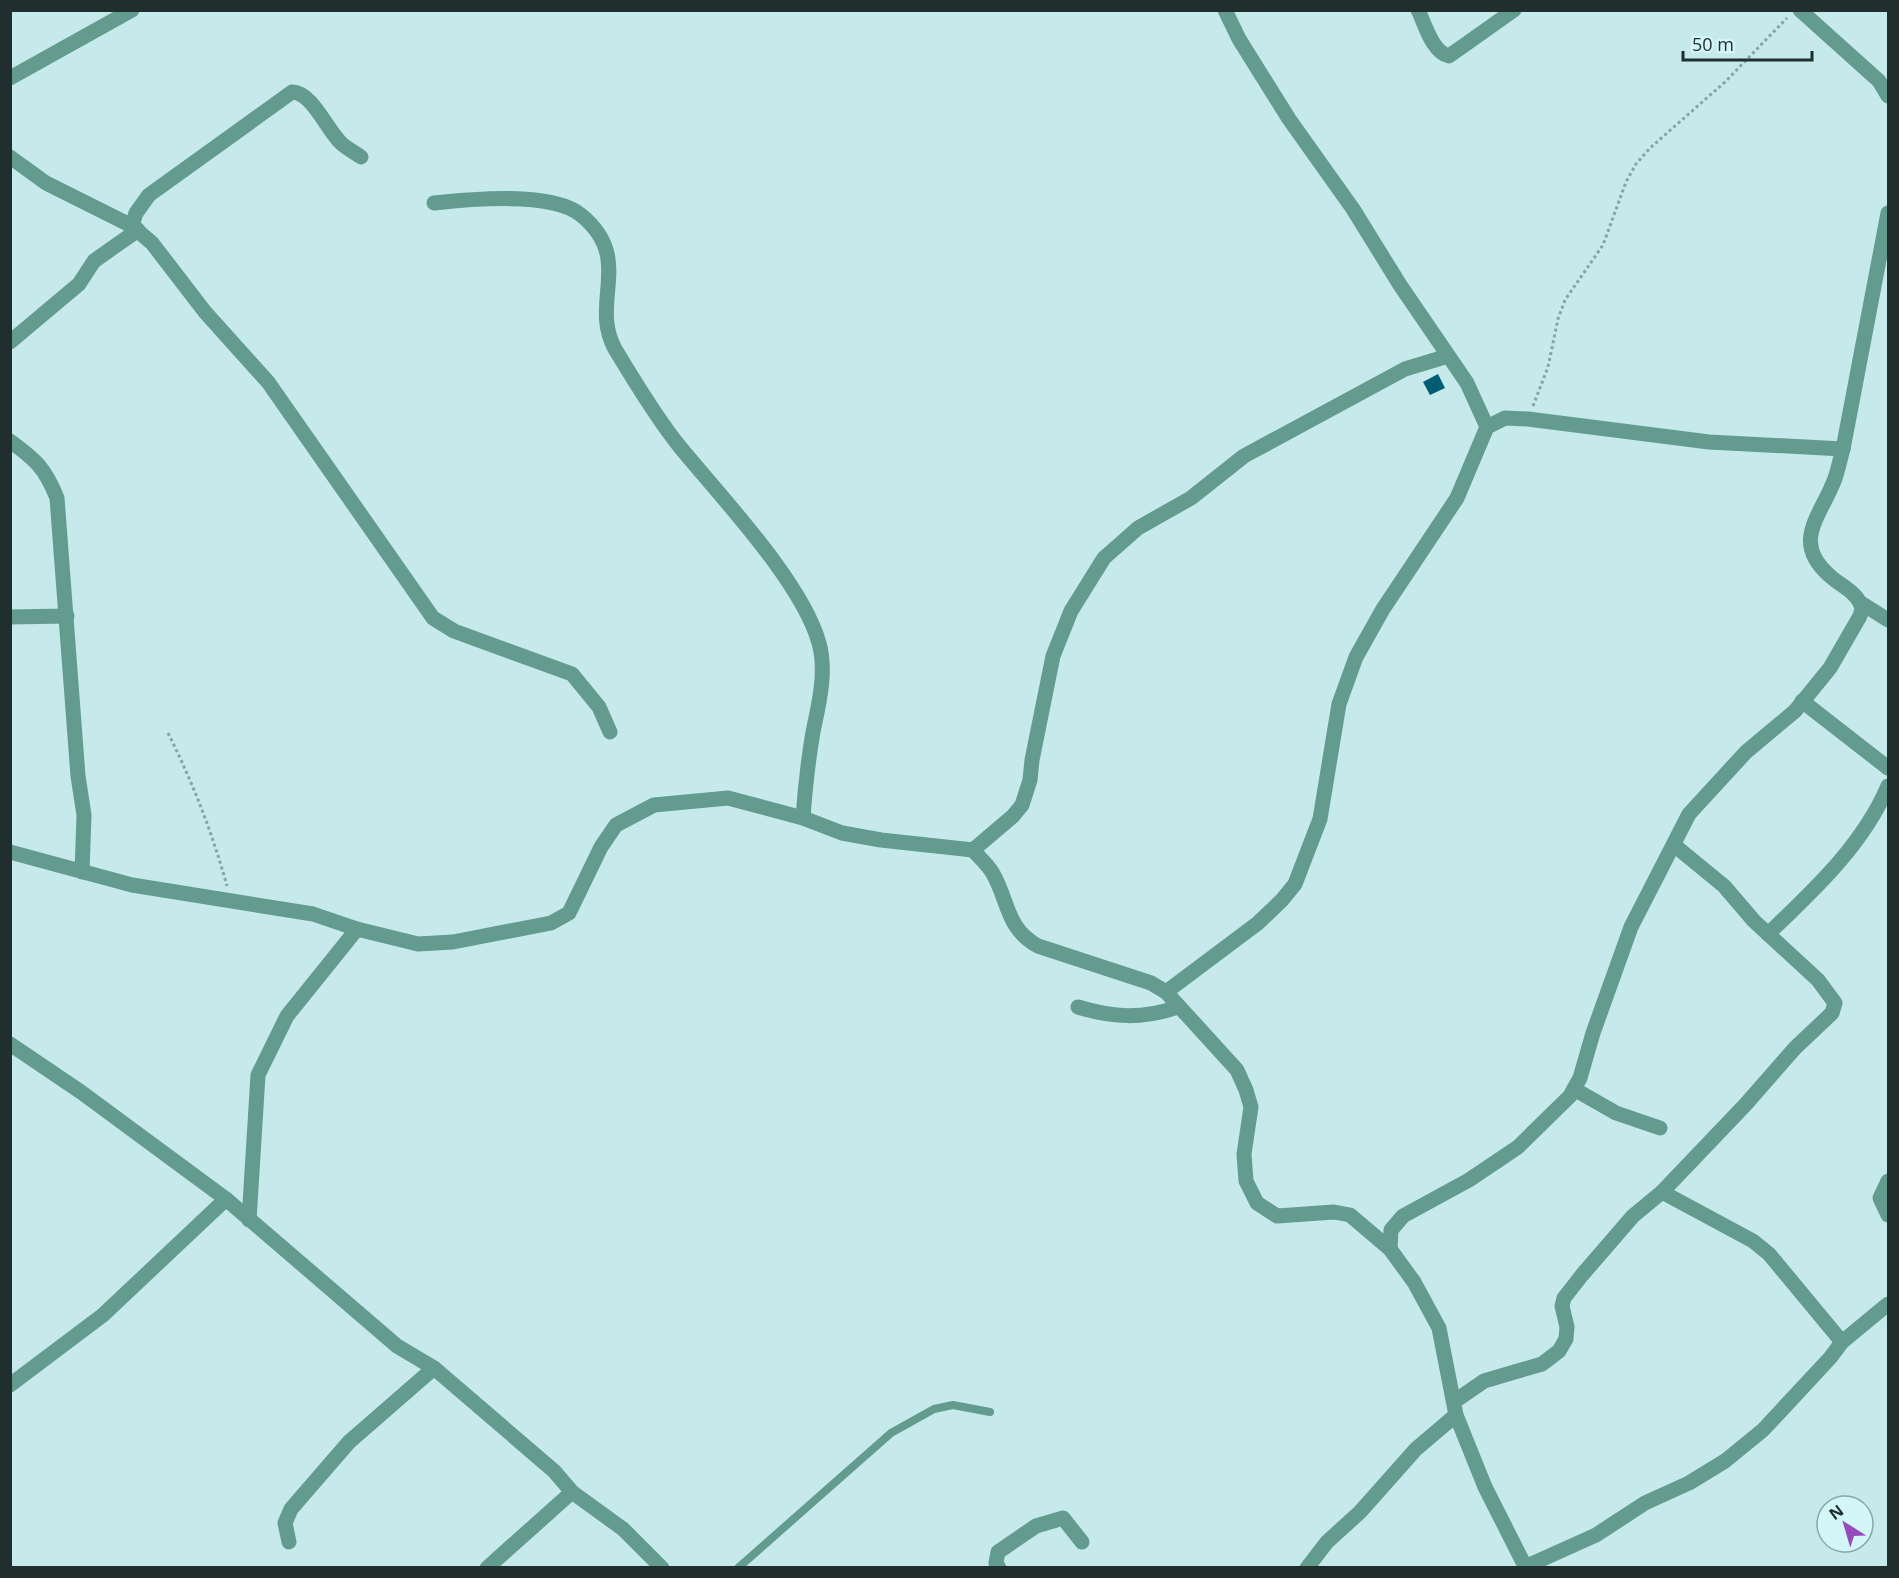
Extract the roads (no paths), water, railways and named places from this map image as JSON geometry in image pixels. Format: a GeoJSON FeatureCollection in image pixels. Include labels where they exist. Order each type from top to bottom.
{"type":"FeatureCollection","features":[{"type":"Feature","properties":{"kind":"street"},"geometry":{"type":"LineString","coordinates":[[10,78],[132,10]]}},
{"type":"Feature","properties":{"kind":"street"},"geometry":{"type":"LineString","coordinates":[[1418,10],[1436,48],[1442,54],[1449,56],[1514,10]]}},
{"type":"Feature","properties":{"kind":"street"},"geometry":{"type":"LineString","coordinates":[[1800,10],[1879,81],[1888,96]]}},
{"type":"Feature","properties":{"kind":"street"},"geometry":{"type":"LineString","coordinates":[[1228,13],[1239,39],[1289,118],[1353,209],[1400,285],[1429,324],[1467,383],[1487,427]]}},
{"type":"Feature","properties":{"kind":"street"},"geometry":{"type":"LineString","coordinates":[[10,342],[79,284],[94,261],[135,228],[136,213],[149,195],[292,92],[298,92],[308,99],[340,142],[361,157]]}},
{"type":"Feature","properties":{"kind":"street"},"geometry":{"type":"LineString","coordinates":[[10,157],[46,183],[135,228],[153,243],[205,312],[268,382],[433,618],[454,631],[572,674],[599,707],[610,732]]}},
{"type":"Feature","properties":{"kind":"street"},"geometry":{"type":"LineString","coordinates":[[434,203],[517,198],[565,205],[579,213],[605,240],[609,265],[607,314],[614,347],[678,444],[783,577],[808,615],[818,642],[820,700],[807,773],[803,818]]}},
{"type":"Feature","properties":{"kind":"street"},"geometry":{"type":"LineString","coordinates":[[1888,213],[1843,449],[1834,481],[1812,526],[1810,549],[1818,564],[1861,603],[1888,620]]}},
{"type":"Feature","properties":{"kind":"street"},"geometry":{"type":"LineString","coordinates":[[973,850],[1023,805],[1030,780],[1053,656],[1071,612],[1104,558],[1138,528],[1191,498],[1245,456],[1405,369],[1448,356]]}},
{"type":"Feature","properties":{"kind":"street"},"geometry":{"type":"LineString","coordinates":[[1166,992],[1258,922],[1282,900],[1295,884],[1320,819],[1339,704],[1356,657],[1383,609],[1457,498],[1487,427],[1505,418],[1528,418],[1709,442],[1843,449]]}},
{"type":"Feature","properties":{"kind":"street"},"geometry":{"type":"LineString","coordinates":[[10,441],[38,462],[47,474],[57,498],[78,776],[84,815],[82,872]]}},
{"type":"Feature","properties":{"kind":"street"},"geometry":{"type":"LineString","coordinates":[[1390,1249],[1391,1230],[1403,1216],[1469,1180],[1518,1147],[1548,1120],[1574,1089],[1631,927],[1684,823],[1697,802],[1746,753],[1786,720],[1830,668],[1860,616],[1861,603]]}},
{"type":"Feature","properties":{"kind":"street"},"geometry":{"type":"LineString","coordinates":[[10,617],[67,616]]}},
{"type":"Feature","properties":{"kind":"street"},"geometry":{"type":"LineString","coordinates":[[1802,701],[1888,768]]}},
{"type":"Feature","properties":{"kind":"street"},"geometry":{"type":"LineString","coordinates":[[1768,934],[1840,862],[1875,812],[1888,786]]}},
{"type":"Feature","properties":{"kind":"street"},"geometry":{"type":"LineString","coordinates":[[10,852],[132,885],[313,914],[357,929],[418,944],[453,942],[551,923],[569,913],[601,847],[616,825],[654,805],[728,798],[803,818],[842,832],[880,840],[973,850],[992,872],[1016,929],[1024,939],[1038,946],[1151,983],[1166,992],[1237,1070],[1251,1107],[1244,1154],[1246,1181],[1257,1203],[1277,1216],[1334,1212],[1350,1215],[1390,1249],[1414,1282],[1439,1328],[1455,1408],[1485,1487],[1525,1567],[1596,1535],[1645,1503],[1689,1483],[1725,1461],[1763,1430],[1842,1342],[1888,1304]]}},
{"type":"Feature","properties":{"kind":"street"},"geometry":{"type":"LineString","coordinates":[[1307,1568],[1326,1542],[1360,1512],[1416,1449],[1484,1381],[1530,1370],[1551,1359],[1566,1339],[1567,1327],[1562,1306],[1564,1298],[1633,1216],[1662,1192],[1746,1104],[1795,1047],[1832,1013],[1835,1003],[1818,980],[1768,934],[1724,886],[1674,845]]}},
{"type":"Feature","properties":{"kind":"street"},"geometry":{"type":"LineString","coordinates":[[249,1220],[258,1075],[287,1016],[357,929]]}},
{"type":"Feature","properties":{"kind":"street"},"geometry":{"type":"LineString","coordinates":[[1078,1007],[1101,1014],[1128,1017],[1147,1016],[1178,1007]]}},
{"type":"Feature","properties":{"kind":"street"},"geometry":{"type":"LineString","coordinates":[[10,1044],[81,1092],[226,1199],[397,1346],[435,1368],[554,1471],[572,1492],[623,1529],[662,1568]]}},
{"type":"Feature","properties":{"kind":"street"},"geometry":{"type":"LineString","coordinates":[[1574,1089],[1616,1113],[1660,1128]]}},
{"type":"Feature","properties":{"kind":"street"},"geometry":{"type":"LineString","coordinates":[[1888,1181],[1880,1198],[1888,1215]]}},
{"type":"Feature","properties":{"kind":"street"},"geometry":{"type":"LineString","coordinates":[[1662,1192],[1752,1241],[1769,1254],[1842,1342]]}},
{"type":"Feature","properties":{"kind":"street"},"geometry":{"type":"LineString","coordinates":[[10,1385],[103,1315],[226,1199]]}},
{"type":"Feature","properties":{"kind":"street"},"geometry":{"type":"LineString","coordinates":[[289,1542],[285,1523],[291,1509],[348,1442],[435,1368]]}},
{"type":"Feature","properties":{"kind":"street"},"geometry":{"type":"LineString","coordinates":[[487,1568],[572,1492]]}},
{"type":"Feature","properties":{"kind":"street"},"geometry":{"type":"LineString","coordinates":[[999,1568],[996,1563],[998,1552],[1036,1526],[1063,1518],[1082,1542]]}},
{"type":"Feature","properties":{"kind":"lane"},"geometry":{"type":"LineString","coordinates":[[738,1568],[891,1433],[934,1409],[953,1406],[990,1412]]}}]}
